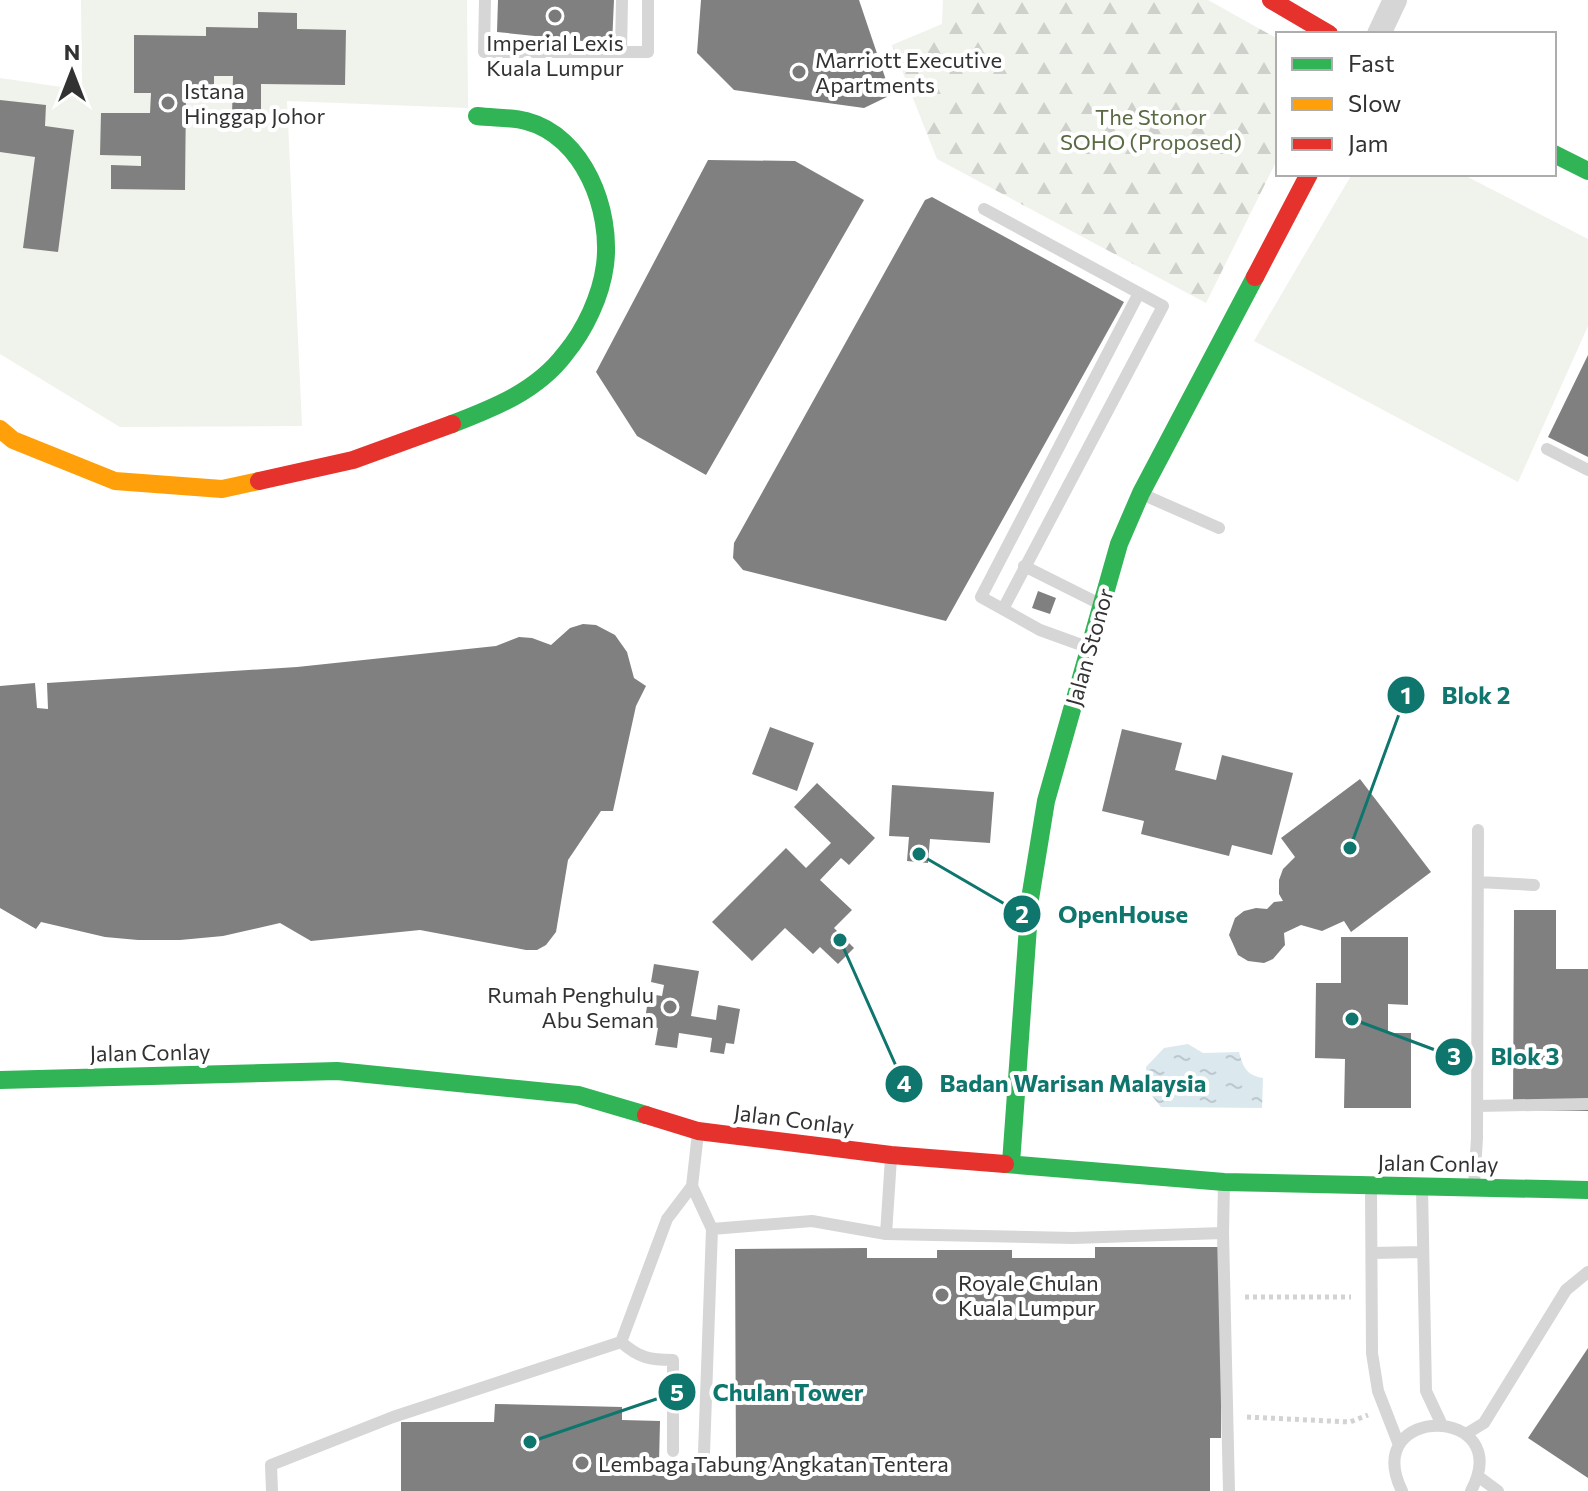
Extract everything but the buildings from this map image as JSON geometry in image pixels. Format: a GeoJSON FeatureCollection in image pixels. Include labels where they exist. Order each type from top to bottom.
{"type":"FeatureCollection","features":[{"type":"Feature","properties":{"kind":"street"},"geometry":{"type":"LineString","coordinates":[[1271,0],[1326,32]]}},
{"type":"Feature","properties":{"kind":"street"},"geometry":{"type":"LineString","coordinates":[[1380,32],[1395,0]]}},
{"type":"Feature","properties":{"kind":"street"},"geometry":{"type":"LineString","coordinates":[[0,429],[13,440],[115,481],[222,489],[353,460],[492,409],[528,389],[565,355],[591,313],[605,265],[603,215],[587,168],[561,139],[527,121],[477,116]]}},
{"type":"Feature","properties":{"kind":"street"},"geometry":{"type":"LineString","coordinates":[[1556,155],[1588,171]]}},
{"type":"Feature","properties":{"kind":"street","name":"Jalan Stonor"},"geometry":{"type":"LineString","coordinates":[[1011,1163],[1030,899],[1038,845],[1046,801],[1119,544],[1141,493],[1308,176]]}},
{"type":"Feature","properties":{"kind":"street","name":"Jalan Conlay"},"geometry":{"type":"LineString","coordinates":[[0,1080],[337,1071],[578,1095],[698,1131],[891,1155],[1224,1182],[1588,1190]]}},
{"type":"Feature","properties":{"kind":"lane"},"geometry":{"type":"LineString","coordinates":[[485,0],[484,52],[648,52],[648,0]]}},
{"type":"Feature","properties":{"kind":"lane"},"geometry":{"type":"LineString","coordinates":[[621,52],[622,0]]}},
{"type":"Feature","properties":{"kind":"lane"},"geometry":{"type":"LineString","coordinates":[[984,209],[1163,306],[1003,609]]}},
{"type":"Feature","properties":{"kind":"lane"},"geometry":{"type":"LineString","coordinates":[[1089,648],[1040,630],[981,597],[1139,293]]}},
{"type":"Feature","properties":{"kind":"lane"},"geometry":{"type":"LineString","coordinates":[[1547,449],[1588,470]]}},
{"type":"Feature","properties":{"kind":"lane"},"geometry":{"type":"LineString","coordinates":[[1141,493],[1219,528]]}},
{"type":"Feature","properties":{"kind":"lane"},"geometry":{"type":"LineString","coordinates":[[1024,566],[1101,604]]}},
{"type":"Feature","properties":{"kind":"lane"},"geometry":{"type":"LineString","coordinates":[[1474,1188],[1478,830]]}},
{"type":"Feature","properties":{"kind":"lane"},"geometry":{"type":"LineString","coordinates":[[1478,882],[1534,885]]}},
{"type":"Feature","properties":{"kind":"lane"},"geometry":{"type":"LineString","coordinates":[[1477,1106],[1588,1104]]}},
{"type":"Feature","properties":{"kind":"lane"},"geometry":{"type":"LineString","coordinates":[[621,1342],[667,1219],[692,1186],[698,1131]]}},
{"type":"Feature","properties":{"kind":"lane"},"geometry":{"type":"LineString","coordinates":[[886,1234],[891,1155]]}},
{"type":"Feature","properties":{"kind":"lane"},"geometry":{"type":"LineString","coordinates":[[1224,1182],[1229,1491]]}},
{"type":"Feature","properties":{"kind":"lane"},"geometry":{"type":"LineString","coordinates":[[692,1186],[712,1229],[704,1453]]}},
{"type":"Feature","properties":{"kind":"lane"},"geometry":{"type":"LineString","coordinates":[[1371,1186],[1372,1353],[1384,1409],[1399,1445],[1395,1477],[1402,1491]]}},
{"type":"Feature","properties":{"kind":"lane"},"geometry":{"type":"LineString","coordinates":[[1422,1188],[1426,1391],[1441,1423]]}},
{"type":"Feature","properties":{"kind":"lane"},"geometry":{"type":"LineString","coordinates":[[712,1229],[812,1221],[886,1234],[1073,1238],[1223,1233]]}},
{"type":"Feature","properties":{"kind":"lane"},"geometry":{"type":"LineString","coordinates":[[1372,1253],[1422,1252]]}},
{"type":"Feature","properties":{"kind":"lane"},"geometry":{"type":"LineString","coordinates":[[1466,1434],[1484,1423],[1566,1290],[1588,1272]]}},
{"type":"Feature","properties":{"kind":"lane"},"geometry":{"type":"LineString","coordinates":[[621,1342],[636,1355],[648,1360],[673,1360],[673,1451]]}},
{"type":"Feature","properties":{"kind":"lane"},"geometry":{"type":"LineString","coordinates":[[272,1491],[271,1465],[393,1417],[621,1342]]}},
{"type":"Feature","properties":{"kind":"lane"},"geometry":{"type":"LineString","coordinates":[[1399,1445],[1417,1428],[1441,1423],[1466,1434],[1475,1446],[1480,1461],[1479,1477],[1471,1491]]}},
{"type":"Feature","properties":{"kind":"lane"},"geometry":{"type":"LineString","coordinates":[[1479,1477],[1498,1491]]}},
{"type":"Feature","properties":{"kind":"path"},"geometry":{"type":"LineString","coordinates":[[1224,1297],[1372,1297]]}},
{"type":"Feature","properties":{"kind":"path"},"geometry":{"type":"LineString","coordinates":[[1227,1416],[1350,1422],[1384,1409]]}},
{"type":"Feature","properties":{"kind":"green space"},"geometry":{"type":"Polygon","coordinates":[[[81,0],[467,0],[468,108],[287,101],[302,426],[120,427],[0,354],[0,78],[82,90],[81,0]]]}},
{"type":"Feature","properties":{"kind":"green space","name":"The Stonor SOHO (Proposed)"},"geometry":{"type":"Polygon","coordinates":[[[943,0],[1208,0],[1276,38],[1276,162],[1206,303],[937,159],[892,45],[942,24],[943,0]]]}},
{"type":"Feature","properties":{"kind":"green space"},"geometry":{"type":"Polygon","coordinates":[[[1351,176],[1466,176],[1588,239],[1588,326],[1518,482],[1254,341],[1351,176]]]}},
{"type":"Feature","properties":{"kind":"water"},"geometry":{"type":"Polygon","coordinates":[[[1188,1044],[1203,1053],[1239,1052],[1246,1070],[1263,1078],[1262,1108],[1161,1107],[1147,1090],[1146,1067],[1164,1048],[1188,1044]]]}},
{"type":"Feature","properties":{"kind":"traffic: fast"},"geometry":{"type":"LineString","coordinates":[[452,424],[514,397],[554,367],[585,323],[600,289],[605,265],[604,221],[598,199],[590,178],[564,142],[546,129],[526,121],[477,116]]}},
{"type":"Feature","properties":{"kind":"traffic: fast"},"geometry":{"type":"LineString","coordinates":[[1556,155],[1588,171]]}},
{"type":"Feature","properties":{"kind":"traffic: fast"},"geometry":{"type":"LineString","coordinates":[[1011,1163],[1030,899],[1046,801],[1119,544],[1141,493],[1255,277]]}},
{"type":"Feature","properties":{"kind":"traffic: fast"},"geometry":{"type":"LineString","coordinates":[[0,1080],[337,1071],[578,1095],[646,1115]]}},
{"type":"Feature","properties":{"kind":"traffic: fast"},"geometry":{"type":"LineString","coordinates":[[1005,1164],[1224,1182],[1588,1190]]}},
{"type":"Feature","properties":{"kind":"traffic: slow"},"geometry":{"type":"LineString","coordinates":[[0,429],[13,440],[115,481],[222,489],[259,481]]}},
{"type":"Feature","properties":{"kind":"traffic: jam"},"geometry":{"type":"LineString","coordinates":[[1271,0],[1326,32]]}},
{"type":"Feature","properties":{"kind":"traffic: jam"},"geometry":{"type":"LineString","coordinates":[[1255,277],[1308,176]]}},
{"type":"Feature","properties":{"kind":"traffic: jam"},"geometry":{"type":"LineString","coordinates":[[259,481],[353,460],[452,424]]}},
{"type":"Feature","properties":{"kind":"traffic: jam"},"geometry":{"type":"LineString","coordinates":[[646,1115],[698,1131],[891,1155],[1005,1164]]}},
{"type":"Feature","properties":{"kind":"place","name":"Imperial Lexis Kuala Lumpur"},"geometry":{"type":"Point","coordinates":[555,16]}},
{"type":"Feature","properties":{"kind":"place","name":"Marriott Executive Apartments"},"geometry":{"type":"Point","coordinates":[799,72]}},
{"type":"Feature","properties":{"kind":"place","name":"Istana Hinggap Johor"},"geometry":{"type":"Point","coordinates":[168,103]}},
{"type":"Feature","properties":{"kind":"place","name":"Blok 2"},"geometry":{"type":"Point","coordinates":[1350,848]}},
{"type":"Feature","properties":{"kind":"place","name":"OpenHouse"},"geometry":{"type":"Point","coordinates":[919,854]}},
{"type":"Feature","properties":{"kind":"place","name":"Badan Warisan Malaysia"},"geometry":{"type":"Point","coordinates":[840,940]}},
{"type":"Feature","properties":{"kind":"place","name":"Rumah Penghulu Abu Seman"},"geometry":{"type":"Point","coordinates":[670,1007]}},
{"type":"Feature","properties":{"kind":"place","name":"Blok 3"},"geometry":{"type":"Point","coordinates":[1352,1019]}},
{"type":"Feature","properties":{"kind":"place","name":"Royale Chulan Kuala Lumpur"},"geometry":{"type":"Point","coordinates":[942,1295]}},
{"type":"Feature","properties":{"kind":"place","name":"Chulan Tower"},"geometry":{"type":"Point","coordinates":[530,1442]}},
{"type":"Feature","properties":{"kind":"place","name":"Lembaga Tabung Angkatan Tentera"},"geometry":{"type":"Point","coordinates":[582,1463]}}]}
